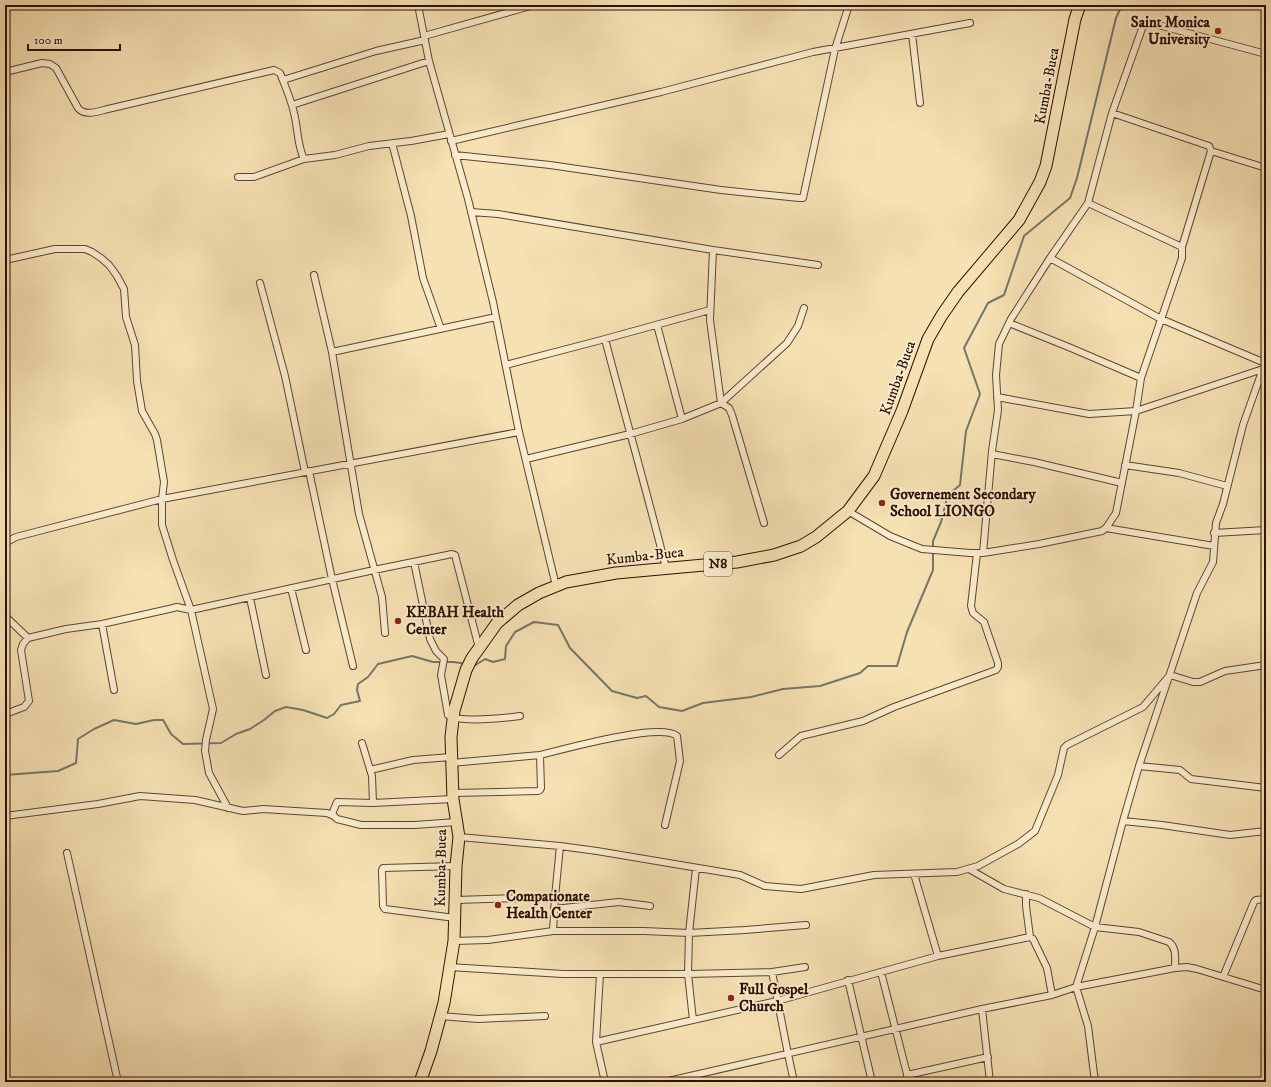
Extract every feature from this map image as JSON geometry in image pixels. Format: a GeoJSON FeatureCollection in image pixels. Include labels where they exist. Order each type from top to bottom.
{"type":"FeatureCollection","features":[{"type":"Feature","properties":{"kind":"highway","name":"Kumba-Buea"},"geometry":{"type":"LineString","coordinates":[[420,1082],[444,1003],[454,941],[456,866],[459,837],[453,796],[451,760],[452,717],[466,670],[472,658],[497,623],[518,605],[539,593],[571,580],[609,573],[737,562],[774,555],[798,548],[816,537],[848,511],[874,476],[902,411],[928,339],[942,315],[958,292],[1019,220],[1040,182],[1046,166],[1075,19],[1080,5]]}},
{"type":"Feature","properties":{"kind":"street"},"geometry":{"type":"LineString","coordinates":[[418,5],[424,38],[471,212],[496,318],[519,432],[556,586]]}},
{"type":"Feature","properties":{"kind":"street"},"geometry":{"type":"LineString","coordinates":[[283,80],[534,5]]}},
{"type":"Feature","properties":{"kind":"street"},"geometry":{"type":"LineString","coordinates":[[455,155],[557,166],[721,190],[803,198],[835,49],[849,5]]}},
{"type":"Feature","properties":{"kind":"street"},"geometry":{"type":"LineString","coordinates":[[779,755],[801,736],[863,721],[894,707],[996,670],[998,663],[984,622],[973,613],[971,606],[980,553],[998,410],[997,350],[1002,335],[1050,258],[1088,203],[1112,113],[1144,24],[1146,22],[1266,54]]}},
{"type":"Feature","properties":{"kind":"street"},"geometry":{"type":"LineString","coordinates":[[451,141],[654,93],[814,52],[970,23]]}},
{"type":"Feature","properties":{"kind":"street"},"geometry":{"type":"LineString","coordinates":[[912,34],[920,103]]}},
{"type":"Feature","properties":{"kind":"street"},"geometry":{"type":"LineString","coordinates":[[292,105],[430,61]]}},
{"type":"Feature","properties":{"kind":"street"},"geometry":{"type":"LineString","coordinates":[[5,72],[42,63],[50,64],[56,68],[78,108],[81,112],[86,113],[274,70],[280,73],[292,105],[300,150],[304,159]]}},
{"type":"Feature","properties":{"kind":"street"},"geometry":{"type":"LineString","coordinates":[[848,511],[890,536],[922,549],[980,553],[1039,544],[1102,531],[1106,528],[1116,513],[1141,378],[1182,258],[1182,247],[1211,151],[1209,146],[1112,113]]}},
{"type":"Feature","properties":{"kind":"street"},"geometry":{"type":"LineString","coordinates":[[238,177],[254,177],[304,159],[335,155],[369,146],[411,141],[449,134]]}},
{"type":"Feature","properties":{"kind":"street"},"geometry":{"type":"LineString","coordinates":[[392,143],[410,210],[423,278],[441,329]]}},
{"type":"Feature","properties":{"kind":"street"},"geometry":{"type":"LineString","coordinates":[[1211,151],[1266,168]]}},
{"type":"Feature","properties":{"kind":"street"},"geometry":{"type":"LineString","coordinates":[[1088,203],[1182,247]]}},
{"type":"Feature","properties":{"kind":"street"},"geometry":{"type":"LineString","coordinates":[[471,212],[503,215],[713,250],[818,265]]}},
{"type":"Feature","properties":{"kind":"street"},"geometry":{"type":"LineString","coordinates":[[5,260],[55,249],[85,249],[92,252],[109,265],[124,289],[126,317],[135,345],[137,381],[142,411],[157,440],[164,482],[162,499],[162,525],[191,610],[214,709],[206,740],[209,773],[228,808]]}},
{"type":"Feature","properties":{"kind":"street"},"geometry":{"type":"LineString","coordinates":[[713,250],[710,320],[721,403]]}},
{"type":"Feature","properties":{"kind":"street"},"geometry":{"type":"LineString","coordinates":[[1050,258],[1161,319],[1265,365]]}},
{"type":"Feature","properties":{"kind":"street"},"geometry":{"type":"LineString","coordinates":[[314,275],[332,352],[359,514],[382,597],[385,633]]}},
{"type":"Feature","properties":{"kind":"street"},"geometry":{"type":"LineString","coordinates":[[260,284],[285,376],[353,666]]}},
{"type":"Feature","properties":{"kind":"street"},"geometry":{"type":"LineString","coordinates":[[526,459],[630,434],[682,419],[721,403],[786,343],[798,326],[804,308]]}},
{"type":"Feature","properties":{"kind":"street"},"geometry":{"type":"LineString","coordinates":[[506,365],[710,310]]}},
{"type":"Feature","properties":{"kind":"street"},"geometry":{"type":"LineString","coordinates":[[332,352],[496,318]]}},
{"type":"Feature","properties":{"kind":"street"},"geometry":{"type":"LineString","coordinates":[[1009,323],[1141,378]]}},
{"type":"Feature","properties":{"kind":"street"},"geometry":{"type":"LineString","coordinates":[[657,325],[682,419]]}},
{"type":"Feature","properties":{"kind":"street"},"geometry":{"type":"LineString","coordinates":[[605,339],[630,434],[641,469],[666,568]]}},
{"type":"Feature","properties":{"kind":"street"},"geometry":{"type":"LineString","coordinates":[[997,397],[1089,414],[1136,411],[1265,365]]}},
{"type":"Feature","properties":{"kind":"street"},"geometry":{"type":"LineString","coordinates":[[1095,1082],[1088,1026],[1076,987],[1095,927],[1123,821],[1140,766],[1198,593],[1213,562],[1214,533],[1216,523],[1221,510],[1243,425],[1265,365]]}},
{"type":"Feature","properties":{"kind":"street"},"geometry":{"type":"LineString","coordinates":[[721,403],[729,408],[764,523]]}},
{"type":"Feature","properties":{"kind":"street"},"geometry":{"type":"LineString","coordinates":[[5,543],[16,537],[162,499],[519,432]]}},
{"type":"Feature","properties":{"kind":"street"},"geometry":{"type":"LineString","coordinates":[[992,454],[1034,462],[1122,483]]}},
{"type":"Feature","properties":{"kind":"street"},"geometry":{"type":"LineString","coordinates":[[1125,465],[1178,473],[1227,486]]}},
{"type":"Feature","properties":{"kind":"street"},"geometry":{"type":"LineString","coordinates":[[1106,528],[1214,546]]}},
{"type":"Feature","properties":{"kind":"street"},"geometry":{"type":"LineString","coordinates":[[1214,533],[1266,530]]}},
{"type":"Feature","properties":{"kind":"street"},"geometry":{"type":"LineString","coordinates":[[5,714],[24,707],[29,701],[21,650],[23,644],[28,638],[66,629],[102,624],[177,607],[191,610],[452,554],[455,555],[479,648]]}},
{"type":"Feature","properties":{"kind":"street"},"geometry":{"type":"LineString","coordinates":[[414,562],[430,639],[436,651],[444,659],[441,675],[448,715],[452,717],[496,719],[520,716]]}},
{"type":"Feature","properties":{"kind":"street"},"geometry":{"type":"LineString","coordinates":[[291,588],[306,650]]}},
{"type":"Feature","properties":{"kind":"street"},"geometry":{"type":"LineString","coordinates":[[5,596],[5,616],[28,638]]}},
{"type":"Feature","properties":{"kind":"street"},"geometry":{"type":"LineString","coordinates":[[250,598],[266,674]]}},
{"type":"Feature","properties":{"kind":"street"},"geometry":{"type":"LineString","coordinates":[[102,624],[114,690]]}},
{"type":"Feature","properties":{"kind":"street"},"geometry":{"type":"LineString","coordinates":[[1170,675],[1193,682],[1200,682],[1225,671],[1266,665]]}},
{"type":"Feature","properties":{"kind":"street"},"geometry":{"type":"LineString","coordinates":[[459,837],[560,846],[740,875],[765,886],[801,889],[870,876],[957,872],[978,866],[1018,844],[1036,831],[1058,775],[1064,748],[1067,745],[1143,707],[1170,675]]}},
{"type":"Feature","properties":{"kind":"street"},"geometry":{"type":"LineString","coordinates":[[370,770],[413,760],[451,760],[540,755],[628,734],[674,733],[677,736],[680,761],[665,825]]}},
{"type":"Feature","properties":{"kind":"street"},"geometry":{"type":"LineString","coordinates":[[362,743],[372,776],[373,803]]}},
{"type":"Feature","properties":{"kind":"street"},"geometry":{"type":"LineString","coordinates":[[332,814],[337,802],[373,803],[540,790],[540,755]]}},
{"type":"Feature","properties":{"kind":"street"},"geometry":{"type":"LineString","coordinates":[[1140,766],[1180,770],[1191,779],[1266,788]]}},
{"type":"Feature","properties":{"kind":"street"},"geometry":{"type":"LineString","coordinates":[[5,816],[98,804],[140,796],[191,799],[243,811],[269,809],[328,813],[332,814],[337,819],[361,825],[415,825],[456,822]]}},
{"type":"Feature","properties":{"kind":"street"},"geometry":{"type":"LineString","coordinates":[[1123,821],[1230,835],[1266,831]]}},
{"type":"Feature","properties":{"kind":"street"},"geometry":{"type":"LineString","coordinates":[[553,931],[560,846]]}},
{"type":"Feature","properties":{"kind":"street"},"geometry":{"type":"LineString","coordinates":[[67,853],[118,1082]]}},
{"type":"Feature","properties":{"kind":"street"},"geometry":{"type":"LineString","coordinates":[[455,918],[385,909],[383,906],[382,870],[383,868],[456,866]]}},
{"type":"Feature","properties":{"kind":"street"},"geometry":{"type":"LineString","coordinates":[[693,1020],[688,974],[689,933],[696,868]]}},
{"type":"Feature","properties":{"kind":"street"},"geometry":{"type":"LineString","coordinates":[[969,869],[1004,889],[1039,898],[1095,927],[1139,932],[1169,942],[1175,949],[1175,968]]}},
{"type":"Feature","properties":{"kind":"street"},"geometry":{"type":"LineString","coordinates":[[914,874],[938,956]]}},
{"type":"Feature","properties":{"kind":"street"},"geometry":{"type":"LineString","coordinates":[[1026,894],[1030,937],[1033,939],[1047,968],[1052,995]]}},
{"type":"Feature","properties":{"kind":"street"},"geometry":{"type":"LineString","coordinates":[[456,900],[555,897]]}},
{"type":"Feature","properties":{"kind":"street"},"geometry":{"type":"LineString","coordinates":[[1223,977],[1254,902],[1256,900],[1266,899]]}},
{"type":"Feature","properties":{"kind":"street"},"geometry":{"type":"LineString","coordinates":[[554,909],[619,902],[650,906]]}},
{"type":"Feature","properties":{"kind":"street"},"geometry":{"type":"LineString","coordinates":[[454,941],[488,940],[553,931],[644,931],[689,933],[806,925]]}},
{"type":"Feature","properties":{"kind":"street"},"geometry":{"type":"LineString","coordinates":[[596,1042],[777,1001],[938,956],[1030,937]]}},
{"type":"Feature","properties":{"kind":"street"},"geometry":{"type":"LineString","coordinates":[[449,967],[563,974],[772,972],[805,967]]}},
{"type":"Feature","properties":{"kind":"street"},"geometry":{"type":"LineString","coordinates":[[664,1082],[982,1009],[1052,995],[1076,987],[1175,968],[1187,967],[1197,969],[1266,990]]}},
{"type":"Feature","properties":{"kind":"street"},"geometry":{"type":"LineString","coordinates":[[772,972],[794,1082]]}},
{"type":"Feature","properties":{"kind":"street"},"geometry":{"type":"LineString","coordinates":[[881,972],[909,1082]]}},
{"type":"Feature","properties":{"kind":"street"},"geometry":{"type":"LineString","coordinates":[[600,974],[596,1042],[605,1082]]}},
{"type":"Feature","properties":{"kind":"street"},"geometry":{"type":"LineString","coordinates":[[848,980],[872,1082]]}},
{"type":"Feature","properties":{"kind":"street"},"geometry":{"type":"LineString","coordinates":[[982,1009],[990,1082]]}},
{"type":"Feature","properties":{"kind":"street"},"geometry":{"type":"LineString","coordinates":[[440,1016],[478,1020],[545,1016]]}},
{"type":"Feature","properties":{"kind":"street"},"geometry":{"type":"LineString","coordinates":[[907,1075],[988,1057]]}},
{"type":"Feature","properties":{"kind":"waterway"},"geometry":{"type":"LineString","coordinates":[[472,666],[485,659],[493,662],[505,659],[506,646],[515,632],[534,622],[558,625],[570,648],[612,691],[637,698],[646,696],[659,707],[682,711],[703,703],[751,697],[783,689],[820,686],[860,673],[868,666],[897,666],[907,632],[933,570],[933,541],[941,522],[948,495],[960,485],[966,431],[980,394],[964,348],[988,303],[1004,295],[1024,236],[1070,198],[1077,178],[1116,18],[1122,5]]}},
{"type":"Feature","properties":{"kind":"waterway"},"geometry":{"type":"LineString","coordinates":[[5,775],[58,771],[76,763],[78,739],[94,729],[114,720],[136,724],[154,720],[163,720],[171,734],[183,744],[221,743],[236,734],[250,729],[275,711],[286,707],[303,710],[327,718],[334,714],[341,705],[360,701],[357,690],[358,684],[368,677],[378,664],[412,656],[433,662],[454,662],[466,664]]}},
{"type":"Feature","properties":{"kind":"place","name":"Saint Monica University"},"geometry":{"type":"Point","coordinates":[1218,31]}},
{"type":"Feature","properties":{"kind":"place","name":"Governement Secondary School LIONGO"},"geometry":{"type":"Point","coordinates":[882,503]}},
{"type":"Feature","properties":{"kind":"place","name":"KEBAH Health Center"},"geometry":{"type":"Point","coordinates":[398,621]}},
{"type":"Feature","properties":{"kind":"place","name":"Compationate Health Center"},"geometry":{"type":"Point","coordinates":[498,905]}},
{"type":"Feature","properties":{"kind":"place","name":"Full Gospel Church"},"geometry":{"type":"Point","coordinates":[731,998]}}]}
